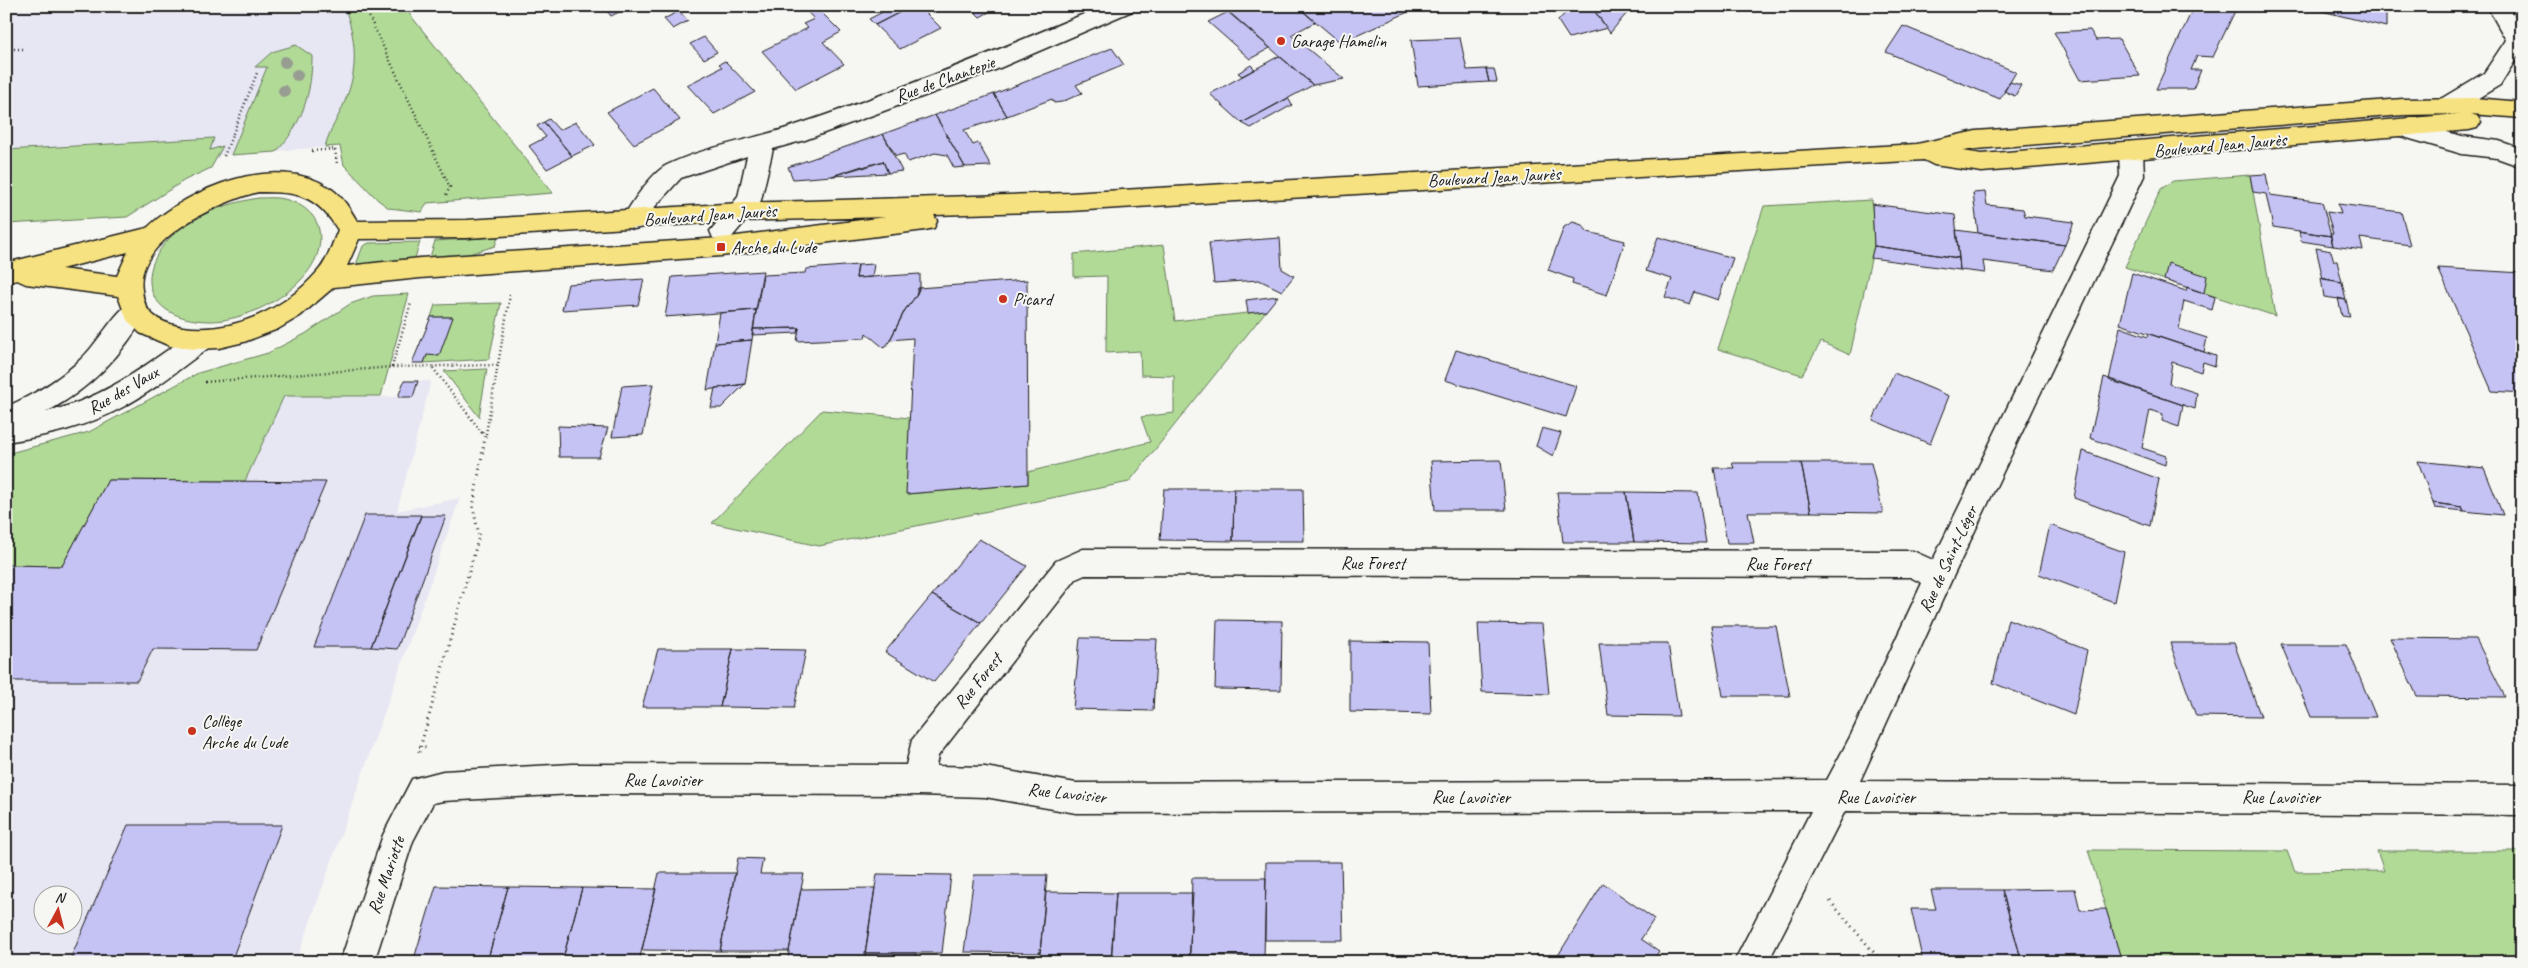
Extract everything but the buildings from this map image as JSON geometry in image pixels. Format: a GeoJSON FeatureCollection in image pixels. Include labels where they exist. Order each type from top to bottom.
{"type":"FeatureCollection","features":[{"type":"Feature","properties":{"kind":"main road","name":"Boulevard Jean Jaurès"},"geometry":{"type":"LineString","coordinates":[[350,230],[430,230],[634,220],[740,212],[1070,202],[1917,153],[1976,140],[2402,107],[2447,106],[2522,110]]}},
{"type":"Feature","properties":{"kind":"main road","name":"Boulevard Jean Jaurès"},"geometry":{"type":"LineString","coordinates":[[1917,153],[1982,163],[2406,129],[2486,120],[2522,110]]}},
{"type":"Feature","properties":{"kind":"main road"},"geometry":{"type":"LineString","coordinates":[[258,183],[288,183],[312,188],[330,199],[350,230],[328,278],[304,301],[273,321],[238,334],[202,339],[171,335],[148,326],[131,299],[132,263],[153,236],[166,223],[194,204],[226,190],[258,183]]}},
{"type":"Feature","properties":{"kind":"main road","name":"Boulevard Jean Jaurès"},"geometry":{"type":"LineString","coordinates":[[328,278],[715,240],[791,240],[1070,202]]}},
{"type":"Feature","properties":{"kind":"main road"},"geometry":{"type":"LineString","coordinates":[[9,272],[153,236]]}},
{"type":"Feature","properties":{"kind":"main road"},"geometry":{"type":"LineString","coordinates":[[9,272],[131,299]]}},
{"type":"Feature","properties":{"kind":"street","name":"Rue de Chantepie"},"geometry":{"type":"LineString","coordinates":[[634,220],[642,205],[673,172],[716,156],[797,134],[987,64],[1124,6]]}},
{"type":"Feature","properties":{"kind":"street"},"geometry":{"type":"LineString","coordinates":[[2447,106],[2492,79],[2519,44],[2498,6]]}},
{"type":"Feature","properties":{"kind":"street"},"geometry":{"type":"LineString","coordinates":[[2406,129],[2462,145],[2499,150],[2522,158]]}},
{"type":"Feature","properties":{"kind":"street"},"geometry":{"type":"LineString","coordinates":[[715,240],[749,200],[762,144]]}},
{"type":"Feature","properties":{"kind":"street","name":"Rue de Saint-Léger"},"geometry":{"type":"LineString","coordinates":[[1750,962],[1862,745],[1939,577],[2132,176],[2131,152]]}},
{"type":"Feature","properties":{"kind":"street","name":"Rue des Vaux"},"geometry":{"type":"LineString","coordinates":[[6,419],[38,406],[58,394],[93,366],[115,340],[131,299]]}},
{"type":"Feature","properties":{"kind":"street","name":"Rue des Vaux"},"geometry":{"type":"LineString","coordinates":[[6,431],[72,417],[101,406],[148,378],[202,339]]}},
{"type":"Feature","properties":{"kind":"street","name":"Rue Forest"},"geometry":{"type":"LineString","coordinates":[[919,780],[923,750],[1066,570],[1083,562],[1912,564],[1939,577]]}},
{"type":"Feature","properties":{"kind":"street","name":"Rue Lavoisier"},"geometry":{"type":"LineString","coordinates":[[423,790],[443,786],[573,779],[919,780],[986,782],[1076,798],[1834,797],[2522,800]]}},
{"type":"Feature","properties":{"kind":"street","name":"Rue Mariotte"},"geometry":{"type":"LineString","coordinates":[[357,962],[399,835],[423,790]]}},
{"type":"Feature","properties":{"kind":"path"},"geometry":{"type":"LineString","coordinates":[[364,6],[450,187],[430,230]]}},
{"type":"Feature","properties":{"kind":"path"},"geometry":{"type":"LineString","coordinates":[[6,49],[24,49]]}},
{"type":"Feature","properties":{"kind":"path"},"geometry":{"type":"LineString","coordinates":[[418,747],[479,536],[473,507],[510,291]]}},
{"type":"Feature","properties":{"kind":"path"},"geometry":{"type":"LineString","coordinates":[[148,378],[187,384],[392,367],[433,368],[498,365]]}},
{"type":"Feature","properties":{"kind":"path"},"geometry":{"type":"LineString","coordinates":[[433,368],[486,437]]}},
{"type":"Feature","properties":{"kind":"path"},"geometry":{"type":"LineString","coordinates":[[1830,901],[1882,962]]}},
{"type":"Feature","properties":{"kind":"shaded area"},"geometry":{"type":"Polygon","coordinates":[[[6,6],[403,6],[553,193],[427,203],[422,212],[389,208],[378,200],[344,165],[340,146],[219,155],[211,168],[185,180],[127,217],[6,224],[6,6]]]}},
{"type":"Feature","properties":{"kind":"shaded area","name":"Collège Arche du Lude"},"geometry":{"type":"Polygon","coordinates":[[[418,381],[431,381],[397,511],[460,498],[296,962],[6,962],[6,565],[108,480],[245,481],[284,396],[412,397],[418,381]]]}},
{"type":"Feature","properties":{"kind":"green space"},"geometry":{"type":"Polygon","coordinates":[[[344,6],[403,6],[553,193],[427,203],[422,212],[389,208],[378,200],[344,165],[340,146],[325,147],[345,101],[354,65],[351,29],[344,6]]]}},
{"type":"Feature","properties":{"kind":"green space"},"geometry":{"type":"Polygon","coordinates":[[[296,45],[312,56],[312,70],[304,108],[293,131],[276,152],[231,155],[267,67],[255,67],[272,52],[296,45]]]}},
{"type":"Feature","properties":{"kind":"green space"},"geometry":{"type":"Polygon","coordinates":[[[214,138],[210,150],[223,146],[211,168],[185,180],[127,217],[6,224],[6,150],[214,138]]]}},
{"type":"Feature","properties":{"kind":"green space"},"geometry":{"type":"Polygon","coordinates":[[[2250,175],[2275,316],[2125,267],[2161,189],[2173,181],[2250,175]]]}},
{"type":"Feature","properties":{"kind":"green space"},"geometry":{"type":"Polygon","coordinates":[[[258,198],[281,198],[296,203],[315,219],[319,230],[319,248],[312,265],[300,281],[284,295],[265,306],[246,314],[226,319],[209,321],[187,318],[169,312],[158,301],[151,289],[150,274],[155,259],[165,243],[181,228],[208,212],[237,202],[258,198]]]}},
{"type":"Feature","properties":{"kind":"green space"},"geometry":{"type":"Polygon","coordinates":[[[1872,200],[1874,246],[1850,355],[1821,342],[1802,375],[1718,349],[1764,206],[1872,200]]]}},
{"type":"Feature","properties":{"kind":"green space"},"geometry":{"type":"Polygon","coordinates":[[[498,237],[495,246],[456,258],[429,260],[435,241],[498,237]]]}},
{"type":"Feature","properties":{"kind":"green space"},"geometry":{"type":"Polygon","coordinates":[[[420,242],[414,261],[359,266],[357,262],[363,246],[369,243],[420,242]]]}},
{"type":"Feature","properties":{"kind":"green space"},"geometry":{"type":"Polygon","coordinates":[[[1164,245],[1175,321],[1266,311],[1129,482],[819,546],[712,523],[822,410],[910,418],[907,494],[1028,484],[1028,472],[1150,442],[1141,417],[1174,413],[1174,376],[1141,375],[1140,351],[1106,353],[1107,276],[1074,277],[1074,254],[1164,245]]]}},
{"type":"Feature","properties":{"kind":"green space"},"geometry":{"type":"Polygon","coordinates":[[[409,294],[381,396],[284,396],[245,481],[108,480],[62,566],[6,565],[6,454],[89,432],[198,373],[268,353],[305,334],[350,304],[373,296],[409,294]]]}},
{"type":"Feature","properties":{"kind":"green space"},"geometry":{"type":"Polygon","coordinates":[[[501,303],[489,359],[424,363],[427,355],[453,317],[431,317],[435,305],[501,303]]]}},
{"type":"Feature","properties":{"kind":"green space"},"geometry":{"type":"Polygon","coordinates":[[[487,369],[479,417],[444,371],[487,369]]]}},
{"type":"Feature","properties":{"kind":"green space"},"geometry":{"type":"Polygon","coordinates":[[[2088,850],[2287,851],[2295,872],[2384,871],[2377,851],[2522,851],[2522,962],[2122,962],[2088,850]]]}},
{"type":"Feature","properties":{"kind":"place","name":"Garage Hamelin"},"geometry":{"type":"Point","coordinates":[1281,41]}},
{"type":"Feature","properties":{"kind":"place","name":"Arche du Lude"},"geometry":{"type":"Point","coordinates":[721,247]}},
{"type":"Feature","properties":{"kind":"place","name":"Picard"},"geometry":{"type":"Point","coordinates":[1003,299]}},
{"type":"Feature","properties":{"kind":"place","name":"Collège Arche du Lude"},"geometry":{"type":"Point","coordinates":[192,731]}}]}
